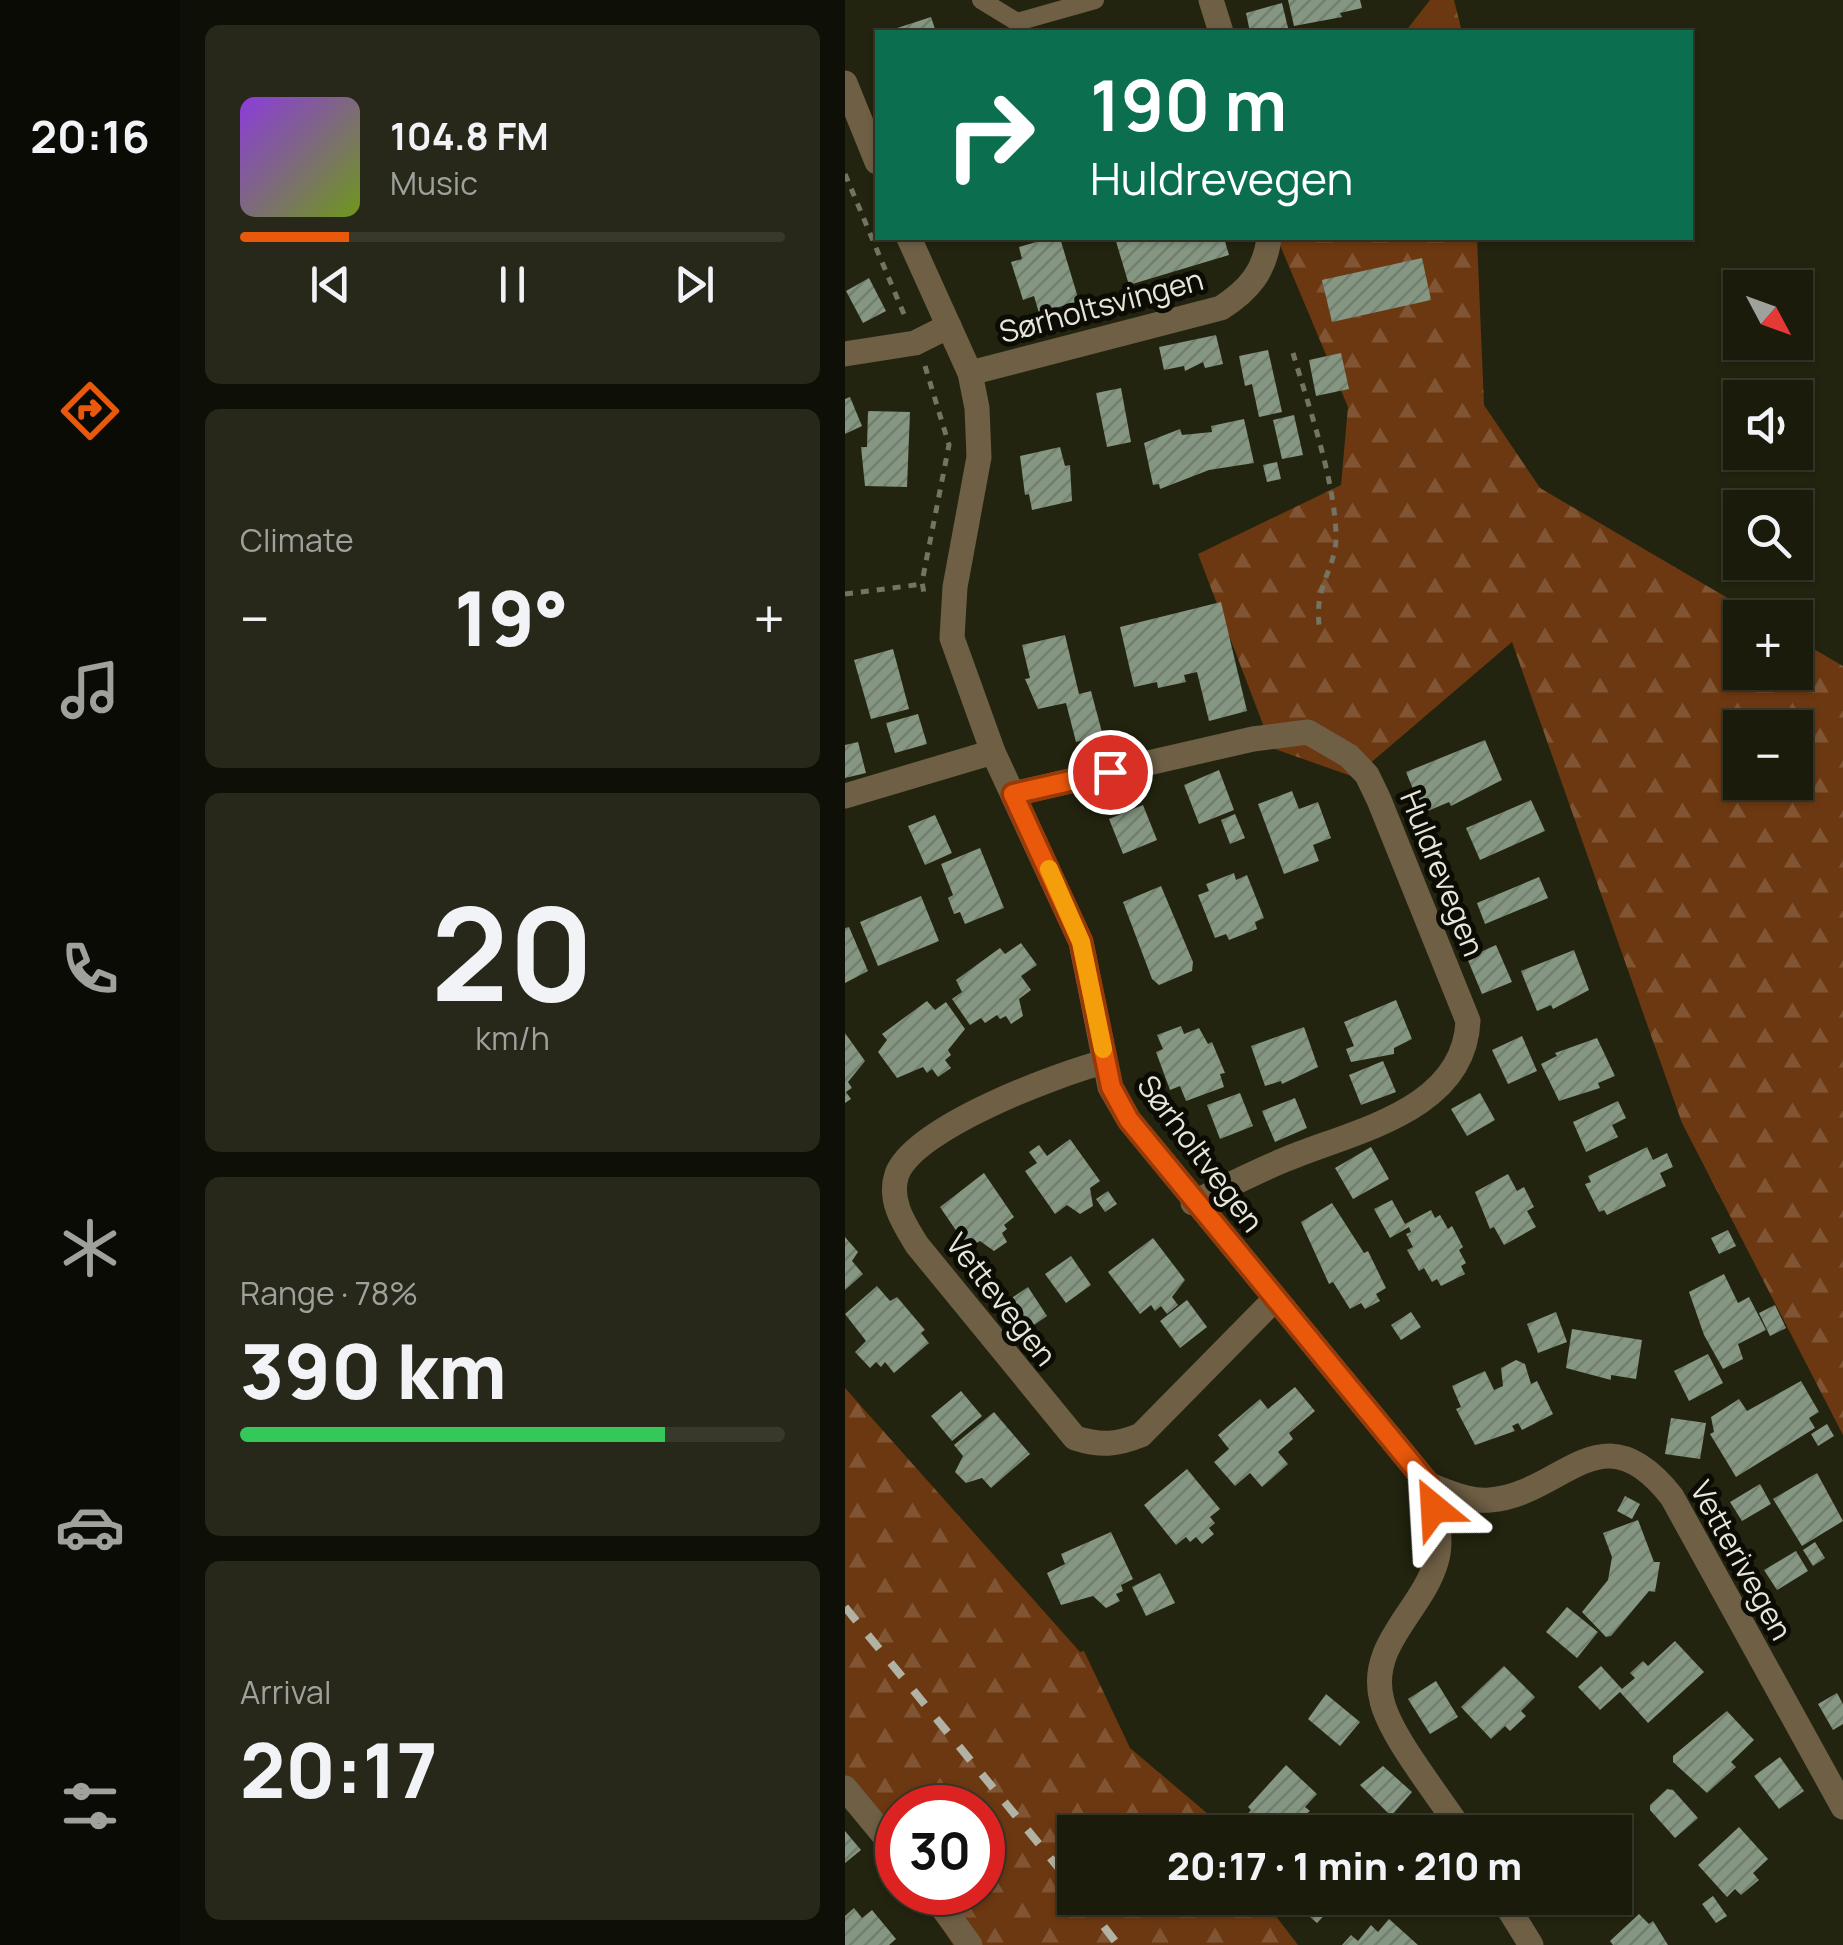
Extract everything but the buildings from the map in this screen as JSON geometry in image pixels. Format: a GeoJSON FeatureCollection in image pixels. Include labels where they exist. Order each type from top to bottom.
{"type":"FeatureCollection","features":[{"type":"Feature","properties":{"kind":"street"},"geometry":{"type":"LineString","coordinates":[[1211,0],[1220,30]]}},
{"type":"Feature","properties":{"kind":"street"},"geometry":{"type":"LineString","coordinates":[[845,83],[875,157]]}},
{"type":"Feature","properties":{"kind":"street","name":"Sørholtvegen"},"geometry":{"type":"LineString","coordinates":[[910,240],[970,373],[977,408],[979,457],[955,587],[952,638],[993,752],[1081,942],[1111,1087],[1129,1120],[1193,1203],[1429,1485]]}},
{"type":"Feature","properties":{"kind":"street","name":"Sørholtsvingen"},"geometry":{"type":"LineString","coordinates":[[970,373],[1221,308],[1253,283],[1265,262],[1269,240]]}},
{"type":"Feature","properties":{"kind":"street"},"geometry":{"type":"LineString","coordinates":[[845,354],[915,343],[949,326]]}},
{"type":"Feature","properties":{"kind":"street","name":"Huldrevegen"},"geometry":{"type":"LineString","coordinates":[[1013,794],[1253,739],[1308,732],[1349,756],[1367,775],[1379,800],[1468,1021],[1463,1056],[1445,1082],[1402,1112],[1193,1203]]}},
{"type":"Feature","properties":{"kind":"street"},"geometry":{"type":"LineString","coordinates":[[845,796],[993,752]]}},
{"type":"Feature","properties":{"kind":"street","name":"Vettevegen"},"geometry":{"type":"LineString","coordinates":[[1104,1062],[1047,1077],[912,1152],[897,1173],[895,1196],[900,1218],[917,1245],[1075,1438],[1098,1445],[1117,1445],[1141,1435],[1273,1300]]}},
{"type":"Feature","properties":{"kind":"street","name":"Vetterivegen"},"geometry":{"type":"LineString","coordinates":[[1429,1485],[1465,1498],[1490,1500],[1517,1494],[1586,1458],[1626,1460],[1648,1470],[1672,1498],[1843,1807]]}},
{"type":"Feature","properties":{"kind":"street"},"geometry":{"type":"LineString","coordinates":[[1429,1485],[1439,1538],[1436,1562],[1381,1658],[1378,1682],[1390,1720],[1451,1815]]}},
{"type":"Feature","properties":{"kind":"street"},"geometry":{"type":"LineString","coordinates":[[845,1788],[875,1824]]}},
{"type":"Feature","properties":{"kind":"street"},"geometry":{"type":"LineString","coordinates":[[948,1915],[970,1945]]}},
{"type":"Feature","properties":{"kind":"street"},"geometry":{"type":"LineString","coordinates":[[1512,1915],[1531,1945]]}},
{"type":"Feature","properties":{"kind":"lane"},"geometry":{"type":"LineString","coordinates":[[981,0],[1017,22],[1095,0]]}},
{"type":"Feature","properties":{"kind":"path"},"geometry":{"type":"LineString","coordinates":[[1293,354],[1315,427],[1336,535],[1333,559],[1320,585],[1320,631]]}},
{"type":"Feature","properties":{"kind":"path"},"geometry":{"type":"LineString","coordinates":[[845,594],[923,584]]}},
{"type":"Feature","properties":{"kind":"green space"},"geometry":{"type":"Polygon","coordinates":[[[1430,0],[1454,0],[1462,30],[1407,30],[1430,0]]]}},
{"type":"Feature","properties":{"kind":"green space"},"geometry":{"type":"Polygon","coordinates":[[[1278,240],[1477,240],[1484,405],[1540,488],[1731,600],[1723,600],[1723,690],[1813,690],[1813,648],[1843,666],[1843,1435],[1682,1123],[1512,642],[1354,777],[1272,748],[1198,554],[1341,485],[1348,407],[1278,240]]]}},
{"type":"Feature","properties":{"kind":"green space"},"geometry":{"type":"Polygon","coordinates":[[[845,1388],[1080,1652],[1084,1651],[1130,1748],[1208,1814],[1057,1815],[1057,1915],[1275,1915],[1298,1945],[953,1945],[934,1915],[1005,1915],[1005,1785],[875,1785],[875,1841],[845,1806],[845,1388]]]}},
{"type":"Feature","properties":{"kind":"railway"},"geometry":{"type":"LineString","coordinates":[[845,1607],[1057,1866]]}},
{"type":"Feature","properties":{"kind":"railway"},"geometry":{"type":"LineString","coordinates":[[1095,1915],[1118,1945]]}},
{"type":"Feature","properties":{"kind":"slow traffic"},"geometry":{"type":"LineString","coordinates":[[1049,869],[1081,942],[1103,1049]]}},
{"type":"Feature","properties":{"kind":"route"},"geometry":{"type":"LineString","coordinates":[[1110,772],[1013,794],[1081,942],[1111,1087],[1129,1120],[1193,1203],[1429,1485],[1434,1508]]}}]}
